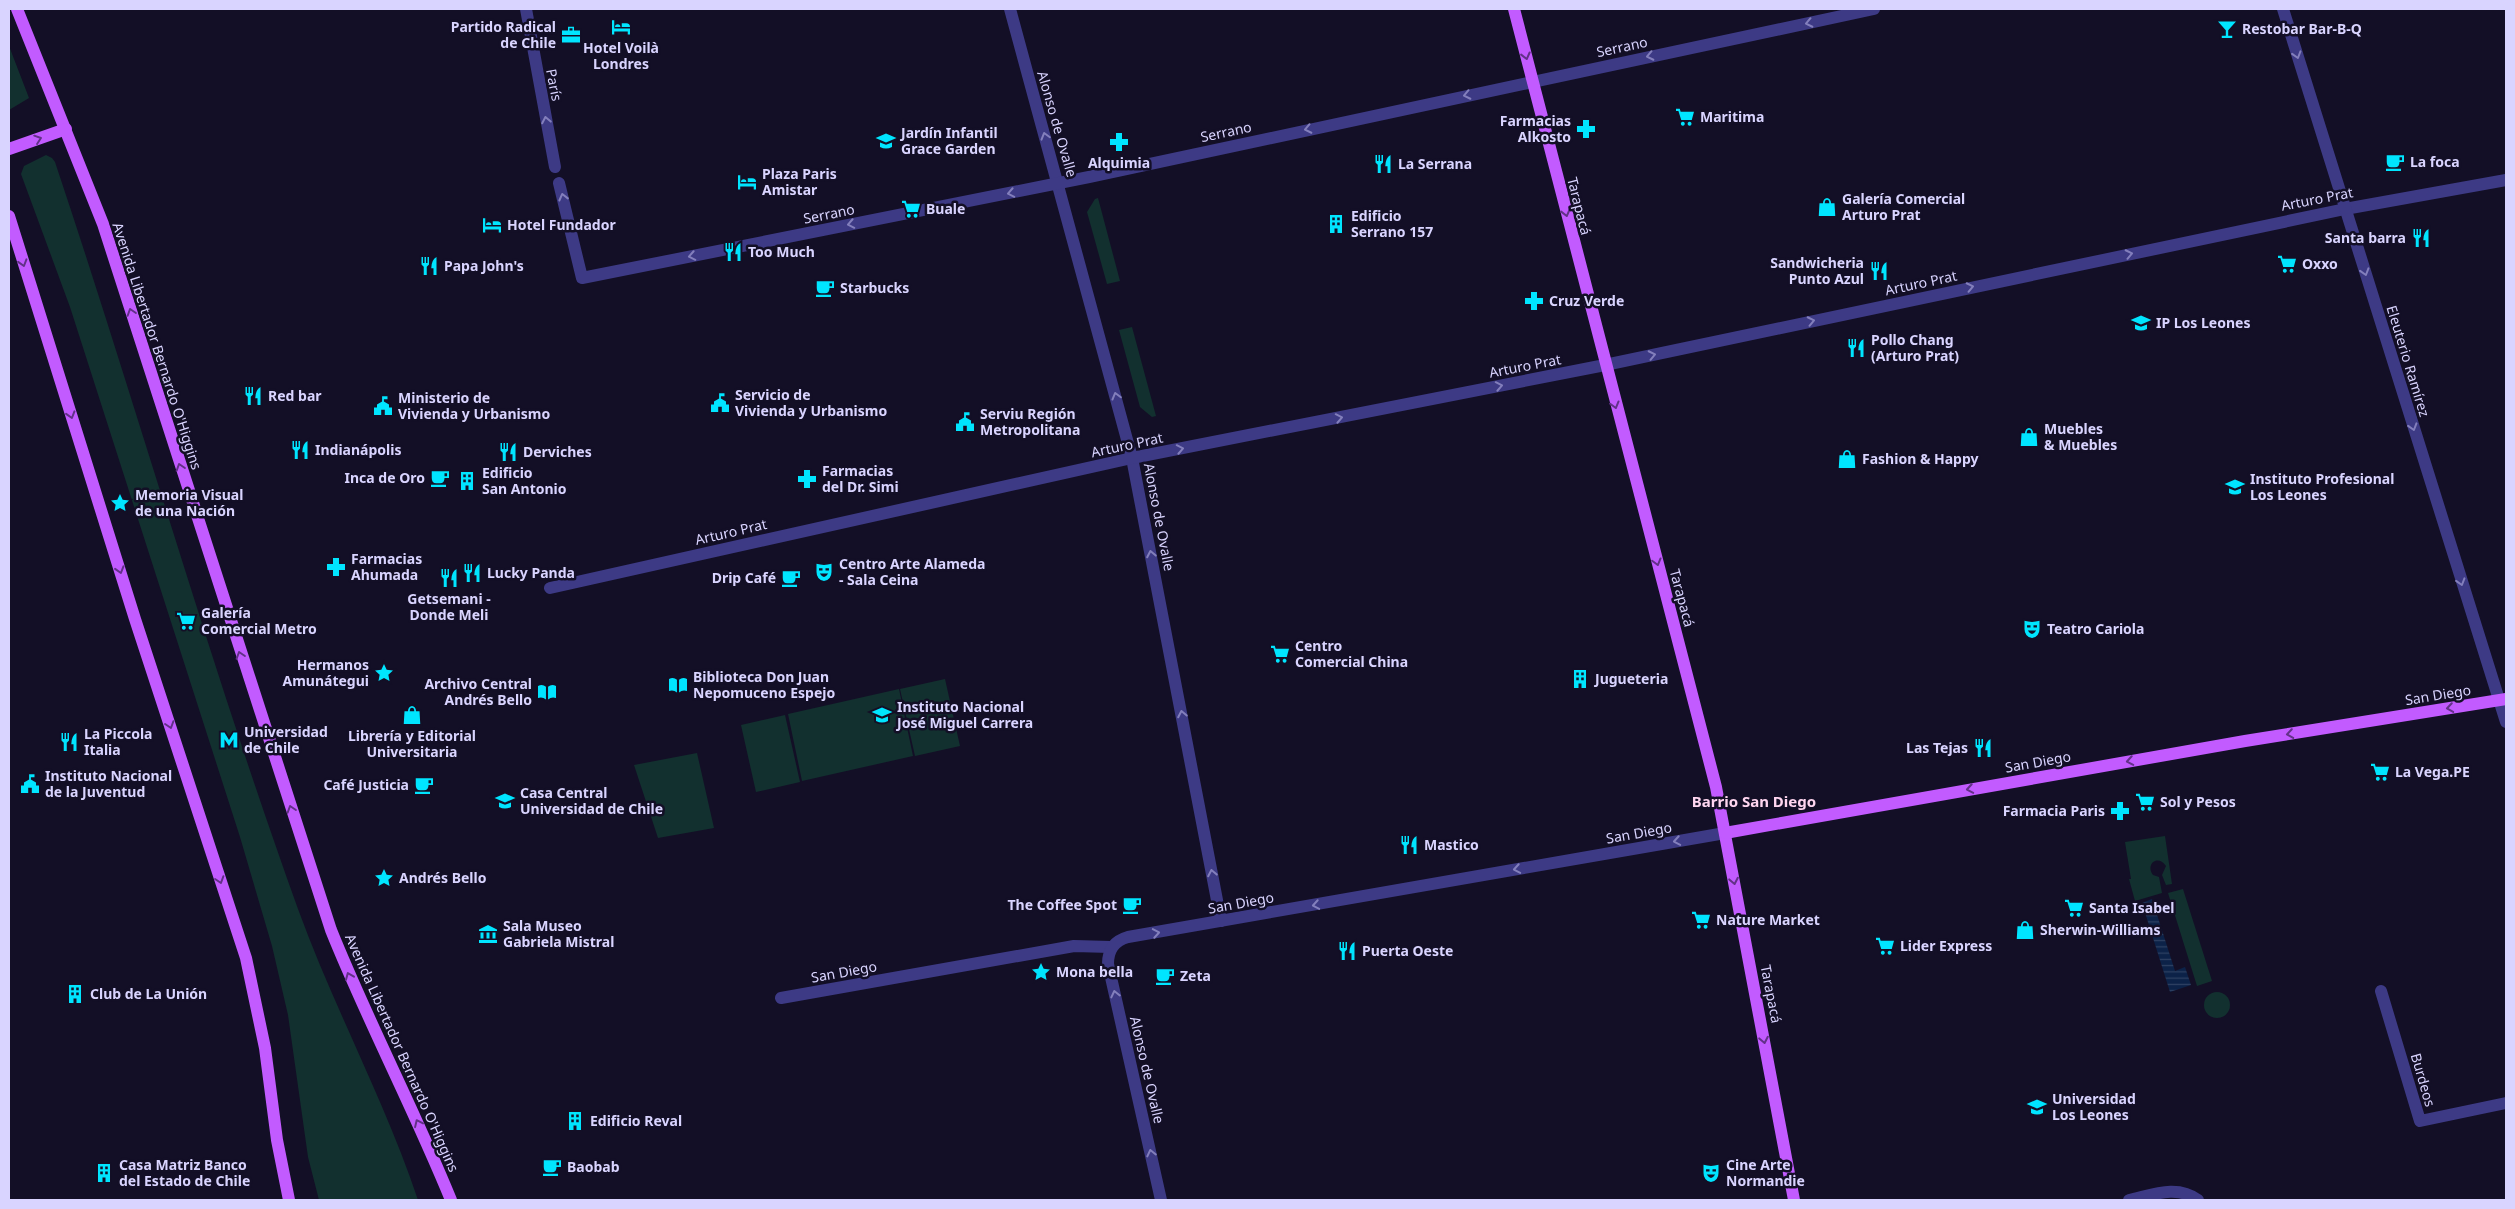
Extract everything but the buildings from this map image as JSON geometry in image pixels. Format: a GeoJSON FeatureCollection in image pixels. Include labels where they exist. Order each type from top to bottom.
{"type":"FeatureCollection","features":[{"type":"Feature","properties":{"kind":"main road","name":"Avenida Libertador Bernardo O'Higgins"},"geometry":{"type":"LineString","coordinates":[[17,9],[103,224],[331,930],[355,990],[430,1148],[451,1200]]}},
{"type":"Feature","properties":{"kind":"main road","name":"Tarapacá"},"geometry":{"type":"LineString","coordinates":[[1514,9],[1605,366],[1716,787],[1794,1200]]}},
{"type":"Feature","properties":{"kind":"main road"},"geometry":{"type":"LineString","coordinates":[[9,149],[66,129]]}},
{"type":"Feature","properties":{"kind":"main road"},"geometry":{"type":"LineString","coordinates":[[9,216],[135,619],[246,958],[265,1048],[277,1140],[289,1200]]}},
{"type":"Feature","properties":{"kind":"main road","name":"San Diego"},"geometry":{"type":"LineString","coordinates":[[1725,833],[2226,744],[2502,699]]}},
{"type":"Feature","properties":{"kind":"street","name":"París"},"geometry":{"type":"LineString","coordinates":[[526,9],[555,167]]}},
{"type":"Feature","properties":{"kind":"street","name":"Alonso de Ovalle"},"geometry":{"type":"LineString","coordinates":[[1010,9],[1132,458],[1221,921]]}},
{"type":"Feature","properties":{"kind":"street","name":"Serrano"},"geometry":{"type":"LineString","coordinates":[[559,183],[582,278],[1058,183],[1874,9]]}},
{"type":"Feature","properties":{"kind":"street","name":"Eleuterio Ramírez"},"geometry":{"type":"LineString","coordinates":[[2283,9],[2502,699],[2506,722]]}},
{"type":"Feature","properties":{"kind":"street","name":"Arturo Prat"},"geometry":{"type":"LineString","coordinates":[[550,588],[1132,458],[1605,366],[2345,209],[2506,180]]}},
{"type":"Feature","properties":{"kind":"street","name":"San Diego"},"geometry":{"type":"LineString","coordinates":[[781,998],[1074,946],[1111,947],[1121,939],[1725,833]]}},
{"type":"Feature","properties":{"kind":"street","name":"Alonso de Ovalle"},"geometry":{"type":"LineString","coordinates":[[1111,947],[1108,964],[1161,1200]]}},
{"type":"Feature","properties":{"kind":"street","name":"Burdeos"},"geometry":{"type":"LineString","coordinates":[[2381,991],[2420,1121],[2506,1103]]}},
{"type":"Feature","properties":{"kind":"street"},"geometry":{"type":"LineString","coordinates":[[2128,1200],[2170,1191],[2194,1197]]}},
{"type":"Feature","properties":{"kind":"green space"},"geometry":{"type":"Polygon","coordinates":[[[9,46],[29,98],[9,110],[9,46]]]}},
{"type":"Feature","properties":{"kind":"green space"},"geometry":{"type":"Polygon","coordinates":[[[46,155],[55,162],[234,723],[298,909],[327,982],[405,1163],[418,1200],[319,1200],[308,1157],[288,1015],[272,946],[240,837],[70,307],[21,174],[24,166],[46,155]]]}},
{"type":"Feature","properties":{"kind":"green space"},"geometry":{"type":"Polygon","coordinates":[[[1098,198],[1120,281],[1107,284],[1087,212],[1095,199],[1098,198]]]}},
{"type":"Feature","properties":{"kind":"green space"},"geometry":{"type":"Polygon","coordinates":[[[1132,327],[1156,416],[1152,417],[1140,407],[1119,330],[1132,327]]]}},
{"type":"Feature","properties":{"kind":"green space"},"geometry":{"type":"Polygon","coordinates":[[[945,679],[960,746],[915,756],[900,689],[945,679]]]}},
{"type":"Feature","properties":{"kind":"green space"},"geometry":{"type":"Polygon","coordinates":[[[899,689],[913,756],[802,781],[788,714],[899,689]]]}},
{"type":"Feature","properties":{"kind":"green space"},"geometry":{"type":"Polygon","coordinates":[[[785,715],[800,782],[756,792],[741,725],[785,715]]]}},
{"type":"Feature","properties":{"kind":"green space"},"geometry":{"type":"Polygon","coordinates":[[[697,753],[714,828],[658,838],[634,765],[697,753]]]}},
{"type":"Feature","properties":{"kind":"green space"},"geometry":{"type":"Polygon","coordinates":[[[2165,836],[2172,884],[2166,885],[2162,875],[2166,866],[2163,862],[2156,861],[2151,864],[2151,871],[2153,875],[2159,877],[2162,893],[2135,901],[2129,879],[2131,879],[2125,842],[2165,836]]]}},
{"type":"Feature","properties":{"kind":"green space"},"geometry":{"type":"Polygon","coordinates":[[[2183,889],[2212,981],[2197,986],[2168,893],[2183,889]]]}},
{"type":"Feature","properties":{"kind":"green space"},"geometry":{"type":"Polygon","coordinates":[[[2217,992],[2226,996],[2230,1005],[2226,1014],[2217,1018],[2208,1014],[2204,1005],[2208,996],[2217,992]]]}},
{"type":"Feature","properties":{"kind":"water"},"geometry":{"type":"Polygon","coordinates":[[[2152,899],[2175,971],[2185,967],[2191,985],[2170,992],[2142,903],[2152,899]]]}},
{"type":"Feature","properties":{"kind":"place","name":"Hotel Voilà Londres"},"geometry":{"type":"Point","coordinates":[621,27]}},
{"type":"Feature","properties":{"kind":"place","name":"Restobar Bar-B-Q"},"geometry":{"type":"Point","coordinates":[2227,29]}},
{"type":"Feature","properties":{"kind":"place","name":"Partido Radical de Chile"},"geometry":{"type":"Point","coordinates":[571,35]}},
{"type":"Feature","properties":{"kind":"place","name":"Maritima"},"geometry":{"type":"Point","coordinates":[1685,117]}},
{"type":"Feature","properties":{"kind":"place","name":"Farmacias Alkosto"},"geometry":{"type":"Point","coordinates":[1586,129]}},
{"type":"Feature","properties":{"kind":"place","name":"Jardín Infantil Grace Garden"},"geometry":{"type":"Point","coordinates":[886,141]}},
{"type":"Feature","properties":{"kind":"place","name":"Alquimia"},"geometry":{"type":"Point","coordinates":[1119,142]}},
{"type":"Feature","properties":{"kind":"place","name":"La foca"},"geometry":{"type":"Point","coordinates":[2395,162]}},
{"type":"Feature","properties":{"kind":"place","name":"La Serrana"},"geometry":{"type":"Point","coordinates":[1383,164]}},
{"type":"Feature","properties":{"kind":"place","name":"Plaza Paris Amistar"},"geometry":{"type":"Point","coordinates":[747,182]}},
{"type":"Feature","properties":{"kind":"place","name":"Galería Comercial Arturo Prat"},"geometry":{"type":"Point","coordinates":[1827,207]}},
{"type":"Feature","properties":{"kind":"place","name":"Buale"},"geometry":{"type":"Point","coordinates":[911,209]}},
{"type":"Feature","properties":{"kind":"place","name":"Edificio Serrano 157"},"geometry":{"type":"Point","coordinates":[1336,224]}},
{"type":"Feature","properties":{"kind":"place","name":"Hotel Fundador"},"geometry":{"type":"Point","coordinates":[492,225]}},
{"type":"Feature","properties":{"kind":"place","name":"Santa barra"},"geometry":{"type":"Point","coordinates":[2421,238]}},
{"type":"Feature","properties":{"kind":"place","name":"Too Much"},"geometry":{"type":"Point","coordinates":[733,252]}},
{"type":"Feature","properties":{"kind":"place","name":"Oxxo"},"geometry":{"type":"Point","coordinates":[2287,264]}},
{"type":"Feature","properties":{"kind":"place","name":"Papa John's"},"geometry":{"type":"Point","coordinates":[429,266]}},
{"type":"Feature","properties":{"kind":"place","name":"Sandwicheria Punto Azul"},"geometry":{"type":"Point","coordinates":[1879,271]}},
{"type":"Feature","properties":{"kind":"place","name":"Starbucks"},"geometry":{"type":"Point","coordinates":[825,288]}},
{"type":"Feature","properties":{"kind":"place","name":"Cruz Verde"},"geometry":{"type":"Point","coordinates":[1534,301]}},
{"type":"Feature","properties":{"kind":"place","name":"IP Los Leones"},"geometry":{"type":"Point","coordinates":[2141,323]}},
{"type":"Feature","properties":{"kind":"place","name":"Pollo Chang (Arturo Prat)"},"geometry":{"type":"Point","coordinates":[1856,348]}},
{"type":"Feature","properties":{"kind":"place","name":"Red bar"},"geometry":{"type":"Point","coordinates":[253,396]}},
{"type":"Feature","properties":{"kind":"place","name":"Servicio de Vivienda y Urbanismo"},"geometry":{"type":"Point","coordinates":[720,403]}},
{"type":"Feature","properties":{"kind":"place","name":"Ministerio de Vivienda y Urbanismo"},"geometry":{"type":"Point","coordinates":[383,406]}},
{"type":"Feature","properties":{"kind":"place","name":"Serviu Región Metropolitana"},"geometry":{"type":"Point","coordinates":[965,422]}},
{"type":"Feature","properties":{"kind":"place","name":"Muebles & Muebles"},"geometry":{"type":"Point","coordinates":[2029,437]}},
{"type":"Feature","properties":{"kind":"place","name":"Indianápolis"},"geometry":{"type":"Point","coordinates":[300,450]}},
{"type":"Feature","properties":{"kind":"place","name":"Derviches"},"geometry":{"type":"Point","coordinates":[508,452]}},
{"type":"Feature","properties":{"kind":"place","name":"Fashion & Happy"},"geometry":{"type":"Point","coordinates":[1847,459]}},
{"type":"Feature","properties":{"kind":"place","name":"Inca de Oro"},"geometry":{"type":"Point","coordinates":[440,478]}},
{"type":"Feature","properties":{"kind":"place","name":"Farmacias del Dr. Simi"},"geometry":{"type":"Point","coordinates":[807,479]}},
{"type":"Feature","properties":{"kind":"place","name":"Edificio San Antonio"},"geometry":{"type":"Point","coordinates":[467,481]}},
{"type":"Feature","properties":{"kind":"place","name":"Instituto Profesional Los Leones"},"geometry":{"type":"Point","coordinates":[2235,487]}},
{"type":"Feature","properties":{"kind":"place","name":"Memoria Visual de una Nación"},"geometry":{"type":"Point","coordinates":[120,503]}},
{"type":"Feature","properties":{"kind":"place","name":"Farmacias Ahumada"},"geometry":{"type":"Point","coordinates":[336,567]}},
{"type":"Feature","properties":{"kind":"place","name":"Centro Arte Alameda - Sala Ceina"},"geometry":{"type":"Point","coordinates":[824,572]}},
{"type":"Feature","properties":{"kind":"place","name":"Lucky Panda"},"geometry":{"type":"Point","coordinates":[472,573]}},
{"type":"Feature","properties":{"kind":"place","name":"Getsemani - Donde Meli"},"geometry":{"type":"Point","coordinates":[449,578]}},
{"type":"Feature","properties":{"kind":"place","name":"Drip Café"},"geometry":{"type":"Point","coordinates":[791,578]}},
{"type":"Feature","properties":{"kind":"place","name":"Galería Comercial Metro"},"geometry":{"type":"Point","coordinates":[186,621]}},
{"type":"Feature","properties":{"kind":"place","name":"Teatro Cariola"},"geometry":{"type":"Point","coordinates":[2032,629]}},
{"type":"Feature","properties":{"kind":"place","name":"Centro Comercial China"},"geometry":{"type":"Point","coordinates":[1280,654]}},
{"type":"Feature","properties":{"kind":"place","name":"Hermanos Amunátegui"},"geometry":{"type":"Point","coordinates":[384,673]}},
{"type":"Feature","properties":{"kind":"place","name":"Jugueteria"},"geometry":{"type":"Point","coordinates":[1580,679]}},
{"type":"Feature","properties":{"kind":"place","name":"Biblioteca Don Juan Nepomuceno Espejo"},"geometry":{"type":"Point","coordinates":[678,685]}},
{"type":"Feature","properties":{"kind":"place","name":"Archivo Central Andrés Bello"},"geometry":{"type":"Point","coordinates":[547,692]}},
{"type":"Feature","properties":{"kind":"place","name":"Librería y Editorial Universitaria"},"geometry":{"type":"Point","coordinates":[412,715]}},
{"type":"Feature","properties":{"kind":"place","name":"Instituto Nacional José Miguel Carrera"},"geometry":{"type":"Point","coordinates":[882,715]}},
{"type":"Feature","properties":{"kind":"place","name":"Universidad de Chile"},"geometry":{"type":"Point","coordinates":[229,740]}},
{"type":"Feature","properties":{"kind":"place","name":"La Piccola Italia"},"geometry":{"type":"Point","coordinates":[69,742]}},
{"type":"Feature","properties":{"kind":"place","name":"Las Tejas"},"geometry":{"type":"Point","coordinates":[1983,748]}},
{"type":"Feature","properties":{"kind":"place","name":"La Vega.PE"},"geometry":{"type":"Point","coordinates":[2380,772]}},
{"type":"Feature","properties":{"kind":"place","name":"Instituto Nacional de la Juventud"},"geometry":{"type":"Point","coordinates":[30,784]}},
{"type":"Feature","properties":{"kind":"place","name":"Café Justicia"},"geometry":{"type":"Point","coordinates":[424,785]}},
{"type":"Feature","properties":{"kind":"place","name":"Casa Central Universidad de Chile"},"geometry":{"type":"Point","coordinates":[505,801]}},
{"type":"Feature","properties":{"kind":"place","name":"Sol y Pesos"},"geometry":{"type":"Point","coordinates":[2145,802]}},
{"type":"Feature","properties":{"kind":"place","name":"Farmacia Paris"},"geometry":{"type":"Point","coordinates":[2120,811]}},
{"type":"Feature","properties":{"kind":"place","name":"Mastico"},"geometry":{"type":"Point","coordinates":[1409,845]}},
{"type":"Feature","properties":{"kind":"place","name":"Andrés Bello"},"geometry":{"type":"Point","coordinates":[384,878]}},
{"type":"Feature","properties":{"kind":"place","name":"The Coffee Spot"},"geometry":{"type":"Point","coordinates":[1132,905]}},
{"type":"Feature","properties":{"kind":"place","name":"Santa Isabel"},"geometry":{"type":"Point","coordinates":[2074,908]}},
{"type":"Feature","properties":{"kind":"place","name":"Nature Market"},"geometry":{"type":"Point","coordinates":[1701,920]}},
{"type":"Feature","properties":{"kind":"place","name":"Sherwin-Williams"},"geometry":{"type":"Point","coordinates":[2025,930]}},
{"type":"Feature","properties":{"kind":"place","name":"Sala Museo Gabriela Mistral"},"geometry":{"type":"Point","coordinates":[488,934]}},
{"type":"Feature","properties":{"kind":"place","name":"Lider Express"},"geometry":{"type":"Point","coordinates":[1885,946]}},
{"type":"Feature","properties":{"kind":"place","name":"Puerta Oeste"},"geometry":{"type":"Point","coordinates":[1347,951]}},
{"type":"Feature","properties":{"kind":"place","name":"Mona bella"},"geometry":{"type":"Point","coordinates":[1041,972]}},
{"type":"Feature","properties":{"kind":"place","name":"Zeta"},"geometry":{"type":"Point","coordinates":[1165,976]}},
{"type":"Feature","properties":{"kind":"place","name":"Club de La Unión"},"geometry":{"type":"Point","coordinates":[75,994]}},
{"type":"Feature","properties":{"kind":"place","name":"Universidad Los Leones"},"geometry":{"type":"Point","coordinates":[2037,1107]}},
{"type":"Feature","properties":{"kind":"place","name":"Edificio Reval"},"geometry":{"type":"Point","coordinates":[575,1121]}},
{"type":"Feature","properties":{"kind":"place","name":"Baobab"},"geometry":{"type":"Point","coordinates":[552,1167]}},
{"type":"Feature","properties":{"kind":"place","name":"Casa Matriz Banco del Estado de Chile"},"geometry":{"type":"Point","coordinates":[104,1173]}},
{"type":"Feature","properties":{"kind":"place","name":"Cine Arte Normandie"},"geometry":{"type":"Point","coordinates":[1711,1173]}},
{"type":"Feature","properties":{"kind":"district","name":"Barrio San Diego"},"geometry":{"type":"Point","coordinates":[1754,802]}}]}
